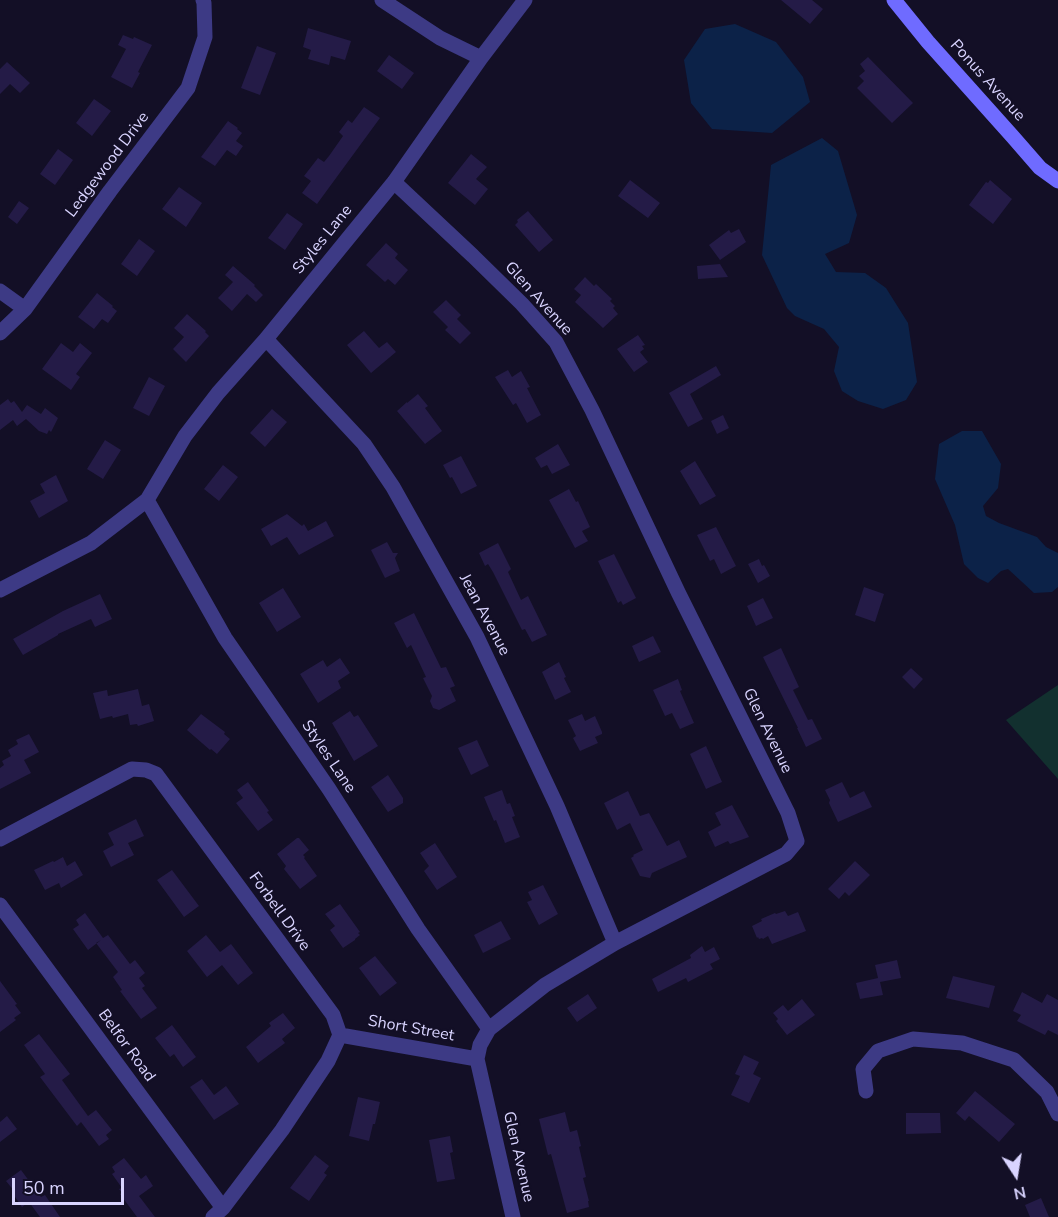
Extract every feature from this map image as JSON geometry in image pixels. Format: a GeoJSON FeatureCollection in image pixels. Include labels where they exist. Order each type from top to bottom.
{"type":"FeatureCollection","features":[{"type":"Feature","properties":{"kind":"street"},"geometry":{"type":"LineString","coordinates":[[382,0],[440,38],[481,58]]}},
{"type":"Feature","properties":{"kind":"street","name":"Styles Lane"},"geometry":{"type":"LineString","coordinates":[[0,590],[91,543],[147,500],[198,418],[266,339],[394,182],[481,58],[525,0]]}},
{"type":"Feature","properties":{"kind":"street","name":"Ponus Avenue"},"geometry":{"type":"LineString","coordinates":[[894,0],[928,42],[1040,168],[1058,181]]}},
{"type":"Feature","properties":{"kind":"street","name":"Ledgewood Drive"},"geometry":{"type":"LineString","coordinates":[[0,333],[25,309],[188,88],[205,37],[207,1]]}},
{"type":"Feature","properties":{"kind":"street","name":"Glen Avenue"},"geometry":{"type":"LineString","coordinates":[[394,182],[522,304],[556,342],[592,410],[678,592],[788,813],[796,841],[786,854],[615,943],[545,985],[489,1029],[480,1045],[477,1059],[513,1217]]}},
{"type":"Feature","properties":{"kind":"street"},"geometry":{"type":"LineString","coordinates":[[0,291],[25,309]]}},
{"type":"Feature","properties":{"kind":"street","name":"Jean Avenue"},"geometry":{"type":"LineString","coordinates":[[266,339],[364,444],[393,487],[482,647],[557,806],[615,943]]}},
{"type":"Feature","properties":{"kind":"street","name":"Styles Lane"},"geometry":{"type":"LineString","coordinates":[[147,500],[225,638],[328,789],[418,928],[489,1029]]}},
{"type":"Feature","properties":{"kind":"street","name":"Forbell Drive"},"geometry":{"type":"LineString","coordinates":[[0,839],[132,769],[146,770],[156,774],[333,1015],[340,1035]]}},
{"type":"Feature","properties":{"kind":"street","name":"Belfor Road"},"geometry":{"type":"LineString","coordinates":[[0,905],[218,1213]]}},
{"type":"Feature","properties":{"kind":"street"},"geometry":{"type":"LineString","coordinates":[[218,1213],[282,1130],[328,1060],[340,1035]]}},
{"type":"Feature","properties":{"kind":"street","name":"Short Street"},"geometry":{"type":"LineString","coordinates":[[340,1035],[477,1059]]}},
{"type":"Feature","properties":{"kind":"street"},"geometry":{"type":"LineString","coordinates":[[866,1091],[863,1069],[878,1051],[913,1039],[962,1043],[1014,1060],[1047,1092],[1058,1114]]}},
{"type":"Feature","properties":{"kind":"green space"},"geometry":{"type":"Polygon","coordinates":[[[1058,685],[1058,779],[1006,720],[1058,685]]]}},
{"type":"Feature","properties":{"kind":"water"},"geometry":{"type":"Polygon","coordinates":[[[735,24],[776,42],[803,77],[810,102],[772,133],[712,129],[691,103],[684,60],[705,29],[735,24]]]}},
{"type":"Feature","properties":{"kind":"water"},"geometry":{"type":"Polygon","coordinates":[[[822,138],[838,151],[857,215],[849,243],[825,254],[836,272],[865,273],[886,288],[908,323],[917,382],[906,400],[883,409],[858,401],[842,391],[834,371],[839,347],[824,329],[795,316],[787,308],[762,255],[771,165],[822,138]]]}},
{"type":"Feature","properties":{"kind":"water"},"geometry":{"type":"Polygon","coordinates":[[[962,431],[982,431],[1001,464],[998,488],[983,506],[986,516],[1037,537],[1046,547],[1058,553],[1058,587],[1052,592],[1034,593],[1008,569],[1001,571],[988,583],[978,578],[964,564],[955,525],[935,479],[939,444],[962,431]]]}},
{"type":"Feature","properties":{"kind":"building"},"geometry":{"type":"Polygon","coordinates":[[[781,0],[812,0],[823,9],[810,24],[781,0]]]}},
{"type":"Feature","properties":{"kind":"building"},"geometry":{"type":"Polygon","coordinates":[[[308,28],[351,41],[345,60],[331,56],[329,65],[308,59],[311,50],[303,47],[308,28]]]}},
{"type":"Feature","properties":{"kind":"building"},"geometry":{"type":"Polygon","coordinates":[[[123,35],[152,45],[132,88],[111,77],[126,49],[118,45],[123,35]]]}},
{"type":"Feature","properties":{"kind":"building"},"geometry":{"type":"Polygon","coordinates":[[[257,46],[276,53],[260,95],[241,88],[257,46]]]}},
{"type":"Feature","properties":{"kind":"building"},"geometry":{"type":"Polygon","coordinates":[[[389,55],[414,73],[402,89],[377,71],[389,55]]]}},
{"type":"Feature","properties":{"kind":"building"},"geometry":{"type":"Polygon","coordinates":[[[868,57],[913,103],[892,123],[857,88],[864,81],[859,76],[865,71],[860,64],[868,57]]]}},
{"type":"Feature","properties":{"kind":"building"},"geometry":{"type":"Polygon","coordinates":[[[7,62],[30,83],[20,93],[10,84],[0,94],[0,69],[7,62]]]}},
{"type":"Feature","properties":{"kind":"building"},"geometry":{"type":"Polygon","coordinates":[[[94,99],[111,111],[92,136],[76,123],[94,99]]]}},
{"type":"Feature","properties":{"kind":"building"},"geometry":{"type":"Polygon","coordinates":[[[364,107],[380,118],[317,204],[302,193],[311,181],[304,176],[318,158],[324,162],[343,136],[339,132],[348,120],[352,123],[364,107]]]}},
{"type":"Feature","properties":{"kind":"building"},"geometry":{"type":"Polygon","coordinates":[[[228,121],[242,133],[236,141],[243,146],[236,156],[227,150],[215,166],[201,157],[228,121]]]}},
{"type":"Feature","properties":{"kind":"building"},"geometry":{"type":"Polygon","coordinates":[[[58,149],[73,160],[55,185],[40,174],[58,149]]]}},
{"type":"Feature","properties":{"kind":"building"},"geometry":{"type":"Polygon","coordinates":[[[471,154],[487,167],[476,179],[488,189],[475,205],[448,183],[471,154]]]}},
{"type":"Feature","properties":{"kind":"building"},"geometry":{"type":"Polygon","coordinates":[[[630,180],[660,203],[648,218],[618,196],[630,180]]]}},
{"type":"Feature","properties":{"kind":"building"},"geometry":{"type":"Polygon","coordinates":[[[990,180],[1012,199],[993,224],[969,205],[990,180]]]}},
{"type":"Feature","properties":{"kind":"building"},"geometry":{"type":"Polygon","coordinates":[[[179,187],[202,203],[186,227],[162,209],[179,187]]]}},
{"type":"Feature","properties":{"kind":"building"},"geometry":{"type":"Polygon","coordinates":[[[19,201],[29,208],[17,224],[8,217],[19,201]]]}},
{"type":"Feature","properties":{"kind":"building"},"geometry":{"type":"Polygon","coordinates":[[[528,211],[553,240],[539,252],[515,225],[517,220],[528,211]]]}},
{"type":"Feature","properties":{"kind":"building"},"geometry":{"type":"Polygon","coordinates":[[[287,213],[303,224],[285,250],[268,238],[287,213]]]}},
{"type":"Feature","properties":{"kind":"building"},"geometry":{"type":"Polygon","coordinates":[[[739,229],[746,242],[720,260],[709,245],[729,230],[731,233],[739,229]]]}},
{"type":"Feature","properties":{"kind":"building"},"geometry":{"type":"Polygon","coordinates":[[[139,239],[155,251],[137,276],[121,264],[139,239]]]}},
{"type":"Feature","properties":{"kind":"building"},"geometry":{"type":"Polygon","coordinates":[[[386,243],[398,254],[395,258],[408,270],[395,285],[388,279],[385,282],[366,265],[386,243]]]}},
{"type":"Feature","properties":{"kind":"building"},"geometry":{"type":"Polygon","coordinates":[[[720,264],[728,277],[698,279],[697,266],[720,264]]]}},
{"type":"Feature","properties":{"kind":"building"},"geometry":{"type":"Polygon","coordinates":[[[233,266],[263,295],[256,302],[247,294],[232,311],[218,298],[233,282],[225,275],[233,266]]]}},
{"type":"Feature","properties":{"kind":"building"},"geometry":{"type":"Polygon","coordinates":[[[585,277],[612,299],[610,301],[618,314],[603,328],[575,302],[581,295],[574,289],[585,277]]]}},
{"type":"Feature","properties":{"kind":"building"},"geometry":{"type":"Polygon","coordinates":[[[97,293],[117,311],[108,323],[102,319],[94,329],[78,317],[97,293]]]}},
{"type":"Feature","properties":{"kind":"building"},"geometry":{"type":"Polygon","coordinates":[[[446,300],[461,315],[457,319],[471,333],[460,344],[445,330],[448,327],[433,312],[446,300]]]}},
{"type":"Feature","properties":{"kind":"building"},"geometry":{"type":"Polygon","coordinates":[[[187,314],[209,336],[186,362],[173,349],[184,337],[174,328],[187,314]]]}},
{"type":"Feature","properties":{"kind":"building"},"geometry":{"type":"Polygon","coordinates":[[[364,331],[379,348],[387,342],[396,352],[371,373],[347,345],[364,331]]]}},
{"type":"Feature","properties":{"kind":"building"},"geometry":{"type":"Polygon","coordinates":[[[638,335],[645,345],[642,346],[644,349],[640,352],[648,362],[634,372],[617,349],[638,335]]]}},
{"type":"Feature","properties":{"kind":"building"},"geometry":{"type":"Polygon","coordinates":[[[61,343],[73,352],[80,343],[92,353],[76,374],[80,377],[71,390],[42,369],[61,343]]]}},
{"type":"Feature","properties":{"kind":"building"},"geometry":{"type":"Polygon","coordinates":[[[716,366],[721,375],[690,394],[703,419],[688,427],[669,393],[716,366]]]}},
{"type":"Feature","properties":{"kind":"building"},"geometry":{"type":"Polygon","coordinates":[[[508,370],[512,377],[521,371],[541,415],[527,423],[516,403],[513,405],[495,377],[508,370]]]}},
{"type":"Feature","properties":{"kind":"building"},"geometry":{"type":"Polygon","coordinates":[[[149,377],[165,386],[149,416],[133,408],[149,377]]]}},
{"type":"Feature","properties":{"kind":"building"},"geometry":{"type":"Polygon","coordinates":[[[418,394],[428,406],[425,408],[442,431],[425,444],[397,411],[418,394]]]}},
{"type":"Feature","properties":{"kind":"building"},"geometry":{"type":"Polygon","coordinates":[[[8,399],[11,403],[14,401],[22,412],[27,405],[41,414],[45,408],[58,418],[51,432],[49,430],[47,434],[39,431],[26,419],[17,426],[13,420],[0,430],[0,405],[8,399]]]}},
{"type":"Feature","properties":{"kind":"building"},"geometry":{"type":"Polygon","coordinates":[[[272,409],[287,422],[265,447],[250,433],[272,409]]]}},
{"type":"Feature","properties":{"kind":"building"},"geometry":{"type":"Polygon","coordinates":[[[723,415],[729,428],[717,434],[711,421],[723,415]]]}},
{"type":"Feature","properties":{"kind":"building"},"geometry":{"type":"Polygon","coordinates":[[[105,440],[121,450],[103,479],[87,469],[105,440]]]}},
{"type":"Feature","properties":{"kind":"building"},"geometry":{"type":"Polygon","coordinates":[[[558,444],[570,465],[552,474],[547,465],[541,468],[535,458],[558,444]]]}},
{"type":"Feature","properties":{"kind":"building"},"geometry":{"type":"Polygon","coordinates":[[[461,456],[477,486],[461,494],[443,465],[461,456]]]}},
{"type":"Feature","properties":{"kind":"building"},"geometry":{"type":"Polygon","coordinates":[[[695,461],[716,496],[700,505],[680,471],[695,461]]]}},
{"type":"Feature","properties":{"kind":"building"},"geometry":{"type":"Polygon","coordinates":[[[223,465],[238,477],[219,501],[204,489],[223,465]]]}},
{"type":"Feature","properties":{"kind":"building"},"geometry":{"type":"Polygon","coordinates":[[[56,475],[68,501],[39,518],[30,501],[45,493],[40,484],[56,475]]]}},
{"type":"Feature","properties":{"kind":"building"},"geometry":{"type":"Polygon","coordinates":[[[569,489],[576,502],[578,501],[590,527],[582,531],[588,541],[575,548],[549,500],[569,489]]]}},
{"type":"Feature","properties":{"kind":"building"},"geometry":{"type":"Polygon","coordinates":[[[287,514],[302,526],[304,524],[308,531],[326,521],[334,536],[299,555],[287,537],[271,546],[261,529],[287,514]]]}},
{"type":"Feature","properties":{"kind":"building"},"geometry":{"type":"Polygon","coordinates":[[[716,527],[736,566],[721,574],[714,559],[710,561],[697,535],[716,527]]]}},
{"type":"Feature","properties":{"kind":"building"},"geometry":{"type":"Polygon","coordinates":[[[387,542],[393,553],[398,553],[395,558],[400,571],[385,578],[371,550],[387,542]]]}},
{"type":"Feature","properties":{"kind":"building"},"geometry":{"type":"Polygon","coordinates":[[[498,543],[511,569],[508,572],[521,600],[528,596],[547,635],[532,642],[525,629],[522,630],[493,572],[488,564],[485,566],[479,553],[498,543]]]}},
{"type":"Feature","properties":{"kind":"building"},"geometry":{"type":"Polygon","coordinates":[[[614,554],[636,598],[623,605],[621,601],[618,603],[598,561],[614,554]]]}},
{"type":"Feature","properties":{"kind":"building"},"geometry":{"type":"Polygon","coordinates":[[[759,559],[770,576],[758,583],[748,564],[759,559]]]}},
{"type":"Feature","properties":{"kind":"building"},"geometry":{"type":"Polygon","coordinates":[[[864,587],[884,594],[875,622],[855,615],[864,587]]]}},
{"type":"Feature","properties":{"kind":"building"},"geometry":{"type":"Polygon","coordinates":[[[283,588],[301,617],[277,632],[259,603],[283,588]]]}},
{"type":"Feature","properties":{"kind":"building"},"geometry":{"type":"Polygon","coordinates":[[[100,594],[112,619],[95,627],[91,619],[58,634],[23,655],[13,639],[63,611],[100,594]]]}},
{"type":"Feature","properties":{"kind":"building"},"geometry":{"type":"Polygon","coordinates":[[[763,598],[773,618],[756,626],[747,606],[763,598]]]}},
{"type":"Feature","properties":{"kind":"building"},"geometry":{"type":"Polygon","coordinates":[[[414,613],[441,668],[446,667],[455,686],[450,688],[456,701],[439,710],[433,708],[430,701],[432,696],[423,678],[426,677],[411,645],[407,648],[394,623],[414,613]]]}},
{"type":"Feature","properties":{"kind":"building"},"geometry":{"type":"Polygon","coordinates":[[[653,636],[661,652],[639,662],[632,646],[653,636]]]}},
{"type":"Feature","properties":{"kind":"building"},"geometry":{"type":"Polygon","coordinates":[[[781,648],[799,687],[793,690],[808,720],[812,719],[822,739],[806,747],[763,657],[781,648]]]}},
{"type":"Feature","properties":{"kind":"building"},"geometry":{"type":"Polygon","coordinates":[[[340,658],[350,673],[338,681],[341,688],[318,703],[300,674],[323,660],[327,667],[340,658]]]}},
{"type":"Feature","properties":{"kind":"building"},"geometry":{"type":"Polygon","coordinates":[[[559,662],[571,692],[555,700],[542,672],[559,662]]]}},
{"type":"Feature","properties":{"kind":"building"},"geometry":{"type":"Polygon","coordinates":[[[911,668],[923,679],[914,689],[902,677],[911,668]]]}},
{"type":"Feature","properties":{"kind":"building"},"geometry":{"type":"Polygon","coordinates":[[[678,679],[682,690],[680,691],[694,723],[680,729],[672,713],[665,716],[653,690],[678,679]]]}},
{"type":"Feature","properties":{"kind":"building"},"geometry":{"type":"Polygon","coordinates":[[[138,689],[142,706],[149,704],[154,721],[138,726],[137,724],[130,725],[128,714],[100,719],[93,693],[107,690],[108,696],[138,689]]]}},
{"type":"Feature","properties":{"kind":"building"},"geometry":{"type":"Polygon","coordinates":[[[350,711],[354,717],[358,715],[378,746],[354,761],[332,723],[350,711]]]}},
{"type":"Feature","properties":{"kind":"building"},"geometry":{"type":"Polygon","coordinates":[[[201,714],[225,732],[224,734],[230,739],[217,754],[187,730],[201,714]]]}},
{"type":"Feature","properties":{"kind":"building"},"geometry":{"type":"Polygon","coordinates":[[[582,714],[585,721],[595,716],[602,734],[595,737],[598,743],[580,751],[573,738],[576,736],[568,720],[582,714]]]}},
{"type":"Feature","properties":{"kind":"building"},"geometry":{"type":"Polygon","coordinates":[[[29,734],[39,752],[24,760],[31,773],[0,789],[0,768],[4,765],[2,761],[11,756],[8,750],[18,744],[16,740],[29,734]]]}},
{"type":"Feature","properties":{"kind":"building"},"geometry":{"type":"Polygon","coordinates":[[[477,740],[489,766],[471,775],[458,748],[477,740]]]}},
{"type":"Feature","properties":{"kind":"building"},"geometry":{"type":"Polygon","coordinates":[[[706,746],[722,782],[706,789],[690,754],[706,746]]]}},
{"type":"Feature","properties":{"kind":"building"},"geometry":{"type":"Polygon","coordinates":[[[388,775],[403,798],[403,803],[388,812],[371,787],[388,775]]]}},
{"type":"Feature","properties":{"kind":"building"},"geometry":{"type":"Polygon","coordinates":[[[248,782],[273,820],[258,831],[236,803],[243,798],[237,790],[248,782]]]}},
{"type":"Feature","properties":{"kind":"building"},"geometry":{"type":"Polygon","coordinates":[[[842,782],[850,798],[864,791],[872,807],[838,822],[825,790],[842,782]]]}},
{"type":"Feature","properties":{"kind":"building"},"geometry":{"type":"Polygon","coordinates":[[[502,790],[515,816],[512,817],[520,837],[505,843],[484,797],[502,790]]]}},
{"type":"Feature","properties":{"kind":"building"},"geometry":{"type":"Polygon","coordinates":[[[628,791],[640,816],[649,813],[667,846],[679,840],[687,857],[652,873],[650,878],[640,876],[631,858],[643,850],[630,823],[617,830],[604,803],[628,791]]]}},
{"type":"Feature","properties":{"kind":"building"},"geometry":{"type":"Polygon","coordinates":[[[732,805],[749,837],[730,844],[728,841],[715,847],[708,832],[721,825],[715,813],[732,805]]]}},
{"type":"Feature","properties":{"kind":"building"},"geometry":{"type":"Polygon","coordinates":[[[136,819],[144,836],[128,843],[134,855],[111,867],[103,851],[114,845],[108,833],[136,819]]]}},
{"type":"Feature","properties":{"kind":"building"},"geometry":{"type":"Polygon","coordinates":[[[297,838],[309,850],[303,855],[317,876],[300,889],[284,869],[286,866],[277,854],[297,838]]]}},
{"type":"Feature","properties":{"kind":"building"},"geometry":{"type":"Polygon","coordinates":[[[435,843],[457,877],[437,890],[424,871],[429,866],[420,853],[435,843]]]}},
{"type":"Feature","properties":{"kind":"building"},"geometry":{"type":"Polygon","coordinates":[[[63,857],[67,866],[75,861],[83,875],[61,888],[59,883],[45,890],[34,870],[63,857]]]}},
{"type":"Feature","properties":{"kind":"building"},"geometry":{"type":"Polygon","coordinates":[[[855,861],[870,875],[849,896],[845,892],[839,899],[828,889],[855,861]]]}},
{"type":"Feature","properties":{"kind":"building"},"geometry":{"type":"Polygon","coordinates":[[[172,870],[199,906],[184,917],[157,880],[172,870]]]}},
{"type":"Feature","properties":{"kind":"building"},"geometry":{"type":"Polygon","coordinates":[[[543,885],[558,914],[539,925],[527,902],[532,900],[528,892],[543,885]]]}},
{"type":"Feature","properties":{"kind":"building"},"geometry":{"type":"Polygon","coordinates":[[[340,904],[360,932],[355,940],[343,948],[330,930],[335,926],[325,914],[340,904]]]}},
{"type":"Feature","properties":{"kind":"building"},"geometry":{"type":"Polygon","coordinates":[[[785,911],[788,916],[798,912],[806,931],[772,944],[768,936],[763,939],[757,938],[752,926],[762,921],[761,919],[785,911]]]}},
{"type":"Feature","properties":{"kind":"building"},"geometry":{"type":"Polygon","coordinates":[[[85,913],[103,938],[108,935],[130,964],[135,960],[145,973],[139,978],[145,986],[142,988],[157,1008],[141,1019],[120,991],[122,990],[113,977],[118,972],[96,944],[88,950],[73,929],[79,925],[76,920],[85,913]]]}},
{"type":"Feature","properties":{"kind":"building"},"geometry":{"type":"Polygon","coordinates":[[[501,921],[511,939],[483,953],[474,935],[501,921]]]}},
{"type":"Feature","properties":{"kind":"building"},"geometry":{"type":"Polygon","coordinates":[[[206,935],[220,952],[231,944],[253,973],[238,985],[222,965],[207,977],[187,951],[206,935]]]}},
{"type":"Feature","properties":{"kind":"building"},"geometry":{"type":"Polygon","coordinates":[[[702,946],[705,952],[714,947],[720,959],[710,964],[713,969],[688,982],[686,978],[658,992],[652,979],[691,958],[690,955],[702,946]]]}},
{"type":"Feature","properties":{"kind":"building"},"geometry":{"type":"Polygon","coordinates":[[[375,956],[397,983],[380,996],[359,968],[375,956]]]}},
{"type":"Feature","properties":{"kind":"building"},"geometry":{"type":"Polygon","coordinates":[[[897,960],[901,978],[880,982],[883,995],[860,999],[856,983],[878,978],[875,965],[897,960]]]}},
{"type":"Feature","properties":{"kind":"building"},"geometry":{"type":"Polygon","coordinates":[[[953,976],[995,986],[989,1008],[946,998],[953,976]]]}},
{"type":"Feature","properties":{"kind":"building"},"geometry":{"type":"Polygon","coordinates":[[[0,981],[21,1013],[14,1018],[16,1020],[0,1032],[0,981]]]}},
{"type":"Feature","properties":{"kind":"building"},"geometry":{"type":"Polygon","coordinates":[[[1022,992],[1042,1003],[1047,994],[1058,1000],[1058,1035],[1048,1030],[1045,1035],[1017,1021],[1021,1015],[1013,1011],[1022,992]]]}},
{"type":"Feature","properties":{"kind":"building"},"geometry":{"type":"Polygon","coordinates":[[[588,994],[597,1008],[577,1022],[567,1008],[588,994]]]}},
{"type":"Feature","properties":{"kind":"building"},"geometry":{"type":"Polygon","coordinates":[[[802,999],[815,1015],[787,1035],[773,1013],[783,1005],[788,1011],[802,999]]]}},
{"type":"Feature","properties":{"kind":"building"},"geometry":{"type":"Polygon","coordinates":[[[283,1013],[295,1028],[282,1039],[285,1043],[258,1063],[246,1047],[271,1026],[269,1023],[283,1013]]]}},
{"type":"Feature","properties":{"kind":"building"},"geometry":{"type":"Polygon","coordinates":[[[172,1025],[196,1057],[183,1067],[174,1054],[170,1057],[155,1038],[172,1025]]]}},
{"type":"Feature","properties":{"kind":"building"},"geometry":{"type":"Polygon","coordinates":[[[39,1034],[70,1074],[62,1080],[88,1116],[96,1110],[112,1130],[106,1135],[109,1139],[99,1146],[81,1122],[77,1126],[40,1077],[45,1074],[24,1045],[39,1034]]]}},
{"type":"Feature","properties":{"kind":"building"},"geometry":{"type":"Polygon","coordinates":[[[744,1055],[759,1062],[753,1074],[761,1078],[749,1103],[731,1095],[740,1076],[735,1074],[744,1055]]]}},
{"type":"Feature","properties":{"kind":"building"},"geometry":{"type":"Polygon","coordinates":[[[202,1079],[214,1095],[226,1086],[239,1104],[214,1120],[190,1087],[202,1079]]]}},
{"type":"Feature","properties":{"kind":"building"},"geometry":{"type":"Polygon","coordinates":[[[975,1091],[1015,1124],[999,1142],[969,1116],[965,1121],[956,1113],[975,1091]]]}},
{"type":"Feature","properties":{"kind":"building"},"geometry":{"type":"Polygon","coordinates":[[[358,1097],[380,1102],[369,1141],[349,1136],[358,1097]]]}},
{"type":"Feature","properties":{"kind":"building"},"geometry":{"type":"Polygon","coordinates":[[[565,1112],[570,1132],[577,1130],[586,1177],[583,1178],[589,1201],[589,1207],[567,1213],[539,1119],[565,1112]]]}},
{"type":"Feature","properties":{"kind":"building"},"geometry":{"type":"Polygon","coordinates":[[[906,1113],[940,1113],[941,1133],[906,1134],[906,1113]]]}},
{"type":"Feature","properties":{"kind":"building"},"geometry":{"type":"Polygon","coordinates":[[[7,1116],[17,1129],[0,1142],[0,1122],[7,1116]]]}},
{"type":"Feature","properties":{"kind":"building"},"geometry":{"type":"Polygon","coordinates":[[[450,1136],[453,1152],[450,1153],[455,1179],[437,1182],[429,1140],[450,1136]]]}},
{"type":"Feature","properties":{"kind":"building"},"geometry":{"type":"Polygon","coordinates":[[[315,1155],[329,1166],[324,1173],[327,1175],[309,1201],[290,1188],[315,1155]]]}},
{"type":"Feature","properties":{"kind":"building"},"geometry":{"type":"Polygon","coordinates":[[[124,1158],[141,1179],[146,1175],[153,1186],[139,1196],[155,1217],[137,1217],[120,1194],[122,1193],[119,1189],[122,1188],[112,1174],[115,1172],[112,1167],[124,1158]]]}},
{"type":"Feature","properties":{"kind":"building"},"geometry":{"type":"Polygon","coordinates":[[[21,1170],[41,1197],[45,1195],[60,1217],[40,1217],[29,1202],[22,1207],[13,1194],[15,1192],[6,1181],[21,1170]]]}},
{"type":"Feature","properties":{"kind":"building"},"geometry":{"type":"Polygon","coordinates":[[[1041,1198],[1049,1217],[1030,1217],[1025,1205],[1041,1198]]]}}]}
